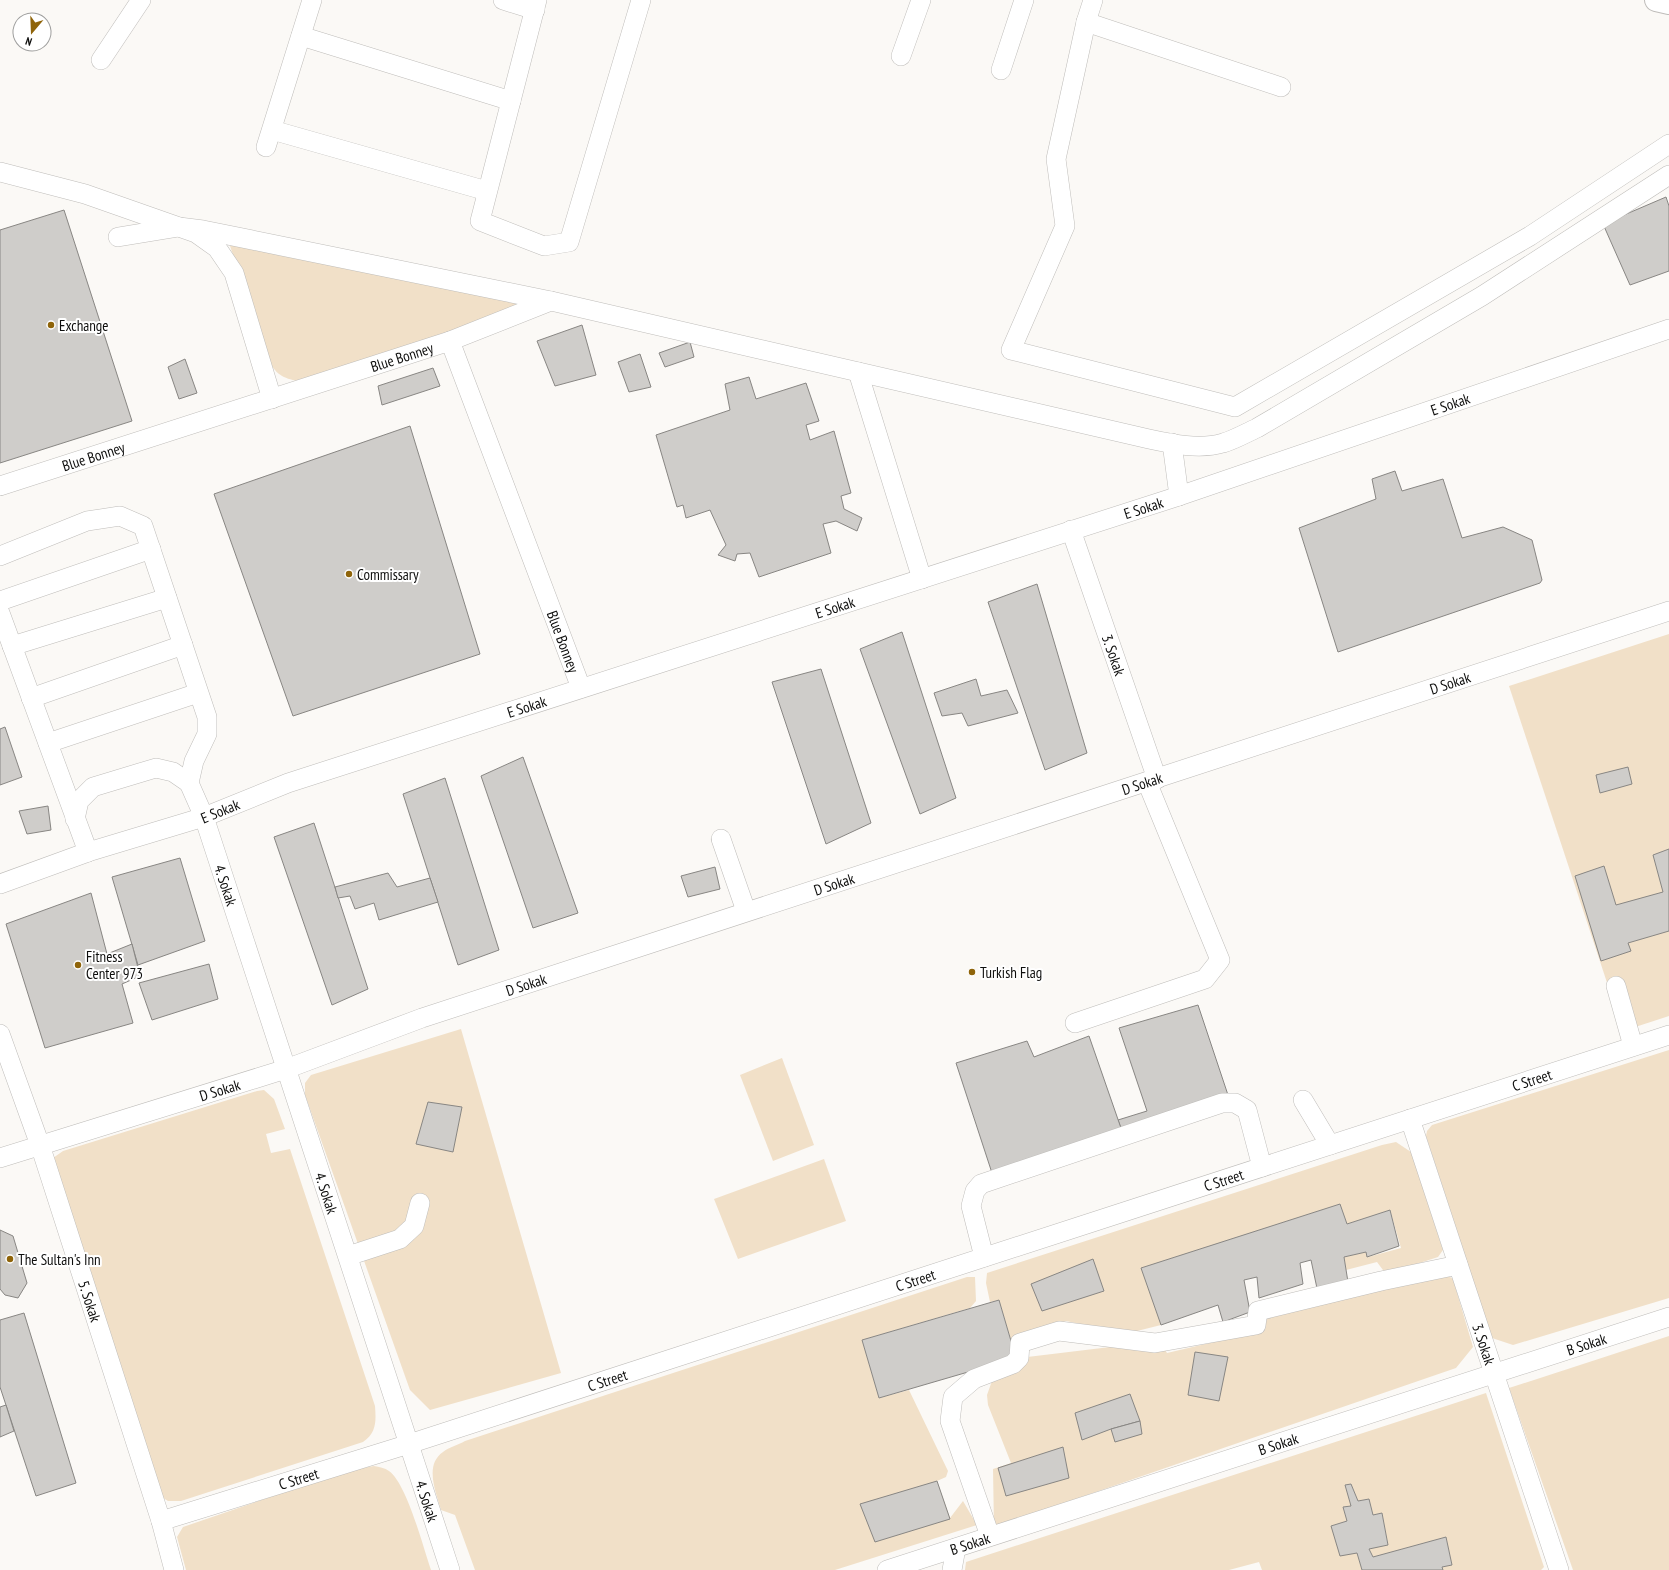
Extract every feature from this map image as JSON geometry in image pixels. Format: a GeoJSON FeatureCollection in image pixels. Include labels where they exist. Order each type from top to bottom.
{"type":"FeatureCollection","features":[{"type":"Feature","properties":{"kind":"main road"},"geometry":{"type":"LineString","coordinates":[[1656,0],[1669,3]]}},
{"type":"Feature","properties":{"kind":"street"},"geometry":{"type":"LineString","coordinates":[[102,60],[141,0]]}},
{"type":"Feature","properties":{"kind":"street"},"geometry":{"type":"LineString","coordinates":[[266,148],[312,0]]}},
{"type":"Feature","properties":{"kind":"street"},"geometry":{"type":"LineString","coordinates":[[503,0],[536,5],[480,221],[544,246],[569,242],[641,0]]}},
{"type":"Feature","properties":{"kind":"street"},"geometry":{"type":"LineString","coordinates":[[901,56],[921,0]]}},
{"type":"Feature","properties":{"kind":"street"},"geometry":{"type":"LineString","coordinates":[[1001,70],[1024,0]]}},
{"type":"Feature","properties":{"kind":"street"},"geometry":{"type":"LineString","coordinates":[[1093,0],[1086,22],[1056,159],[1065,226],[1011,350],[1235,407],[1530,236],[1669,144]]}},
{"type":"Feature","properties":{"kind":"street"},"geometry":{"type":"LineString","coordinates":[[1086,22],[1281,87]]}},
{"type":"Feature","properties":{"kind":"street"},"geometry":{"type":"LineString","coordinates":[[301,36],[511,101]]}},
{"type":"Feature","properties":{"kind":"street"},"geometry":{"type":"LineString","coordinates":[[272,130],[488,191]]}},
{"type":"Feature","properties":{"kind":"street"},"geometry":{"type":"LineString","coordinates":[[0,172],[85,194],[196,233],[217,248],[234,273],[272,399]]}},
{"type":"Feature","properties":{"kind":"street"},"geometry":{"type":"LineString","coordinates":[[118,237],[179,228],[203,230],[551,301],[1172,444],[1202,446],[1223,443],[1257,428],[1482,296],[1669,175]]}},
{"type":"Feature","properties":{"kind":"street"},"geometry":{"type":"LineString","coordinates":[[450,341],[551,301]]}},
{"type":"Feature","properties":{"kind":"street","name":"E Sokak"},"geometry":{"type":"LineString","coordinates":[[0,884],[88,852],[204,817],[288,783],[1179,496],[1669,329]]}},
{"type":"Feature","properties":{"kind":"street","name":"Blue Bonney"},"geometry":{"type":"LineString","coordinates":[[0,486],[450,341],[581,688]]}},
{"type":"Feature","properties":{"kind":"street"},"geometry":{"type":"LineString","coordinates":[[858,372],[922,579]]}},
{"type":"Feature","properties":{"kind":"street"},"geometry":{"type":"LineString","coordinates":[[1172,444],[1179,496]]}},
{"type":"Feature","properties":{"kind":"street"},"geometry":{"type":"LineString","coordinates":[[0,556],[87,521],[120,516],[143,526],[206,717],[207,734],[194,761],[189,783],[173,772],[156,768],[93,786],[79,801],[75,819]]}},
{"type":"Feature","properties":{"kind":"street","name":"3. Sokak"},"geometry":{"type":"LineString","coordinates":[[1071,530],[1152,780],[1220,960],[1205,979],[1075,1023]]}},
{"type":"Feature","properties":{"kind":"street"},"geometry":{"type":"LineString","coordinates":[[0,601],[150,549]]}},
{"type":"Feature","properties":{"kind":"street"},"geometry":{"type":"LineString","coordinates":[[12,646],[167,598]]}},
{"type":"Feature","properties":{"kind":"street","name":"D Sokak"},"geometry":{"type":"LineString","coordinates":[[0,1158],[286,1070],[422,1018],[1669,611]]}},
{"type":"Feature","properties":{"kind":"street"},"geometry":{"type":"LineString","coordinates":[[0,613],[88,852]]}},
{"type":"Feature","properties":{"kind":"street"},"geometry":{"type":"LineString","coordinates":[[31,698],[183,645]]}},
{"type":"Feature","properties":{"kind":"street"},"geometry":{"type":"LineString","coordinates":[[48,743],[198,693]]}},
{"type":"Feature","properties":{"kind":"street","name":"4. Sokak"},"geometry":{"type":"LineString","coordinates":[[189,783],[204,817],[450,1570]]}},
{"type":"Feature","properties":{"kind":"street"},"geometry":{"type":"LineString","coordinates":[[721,839],[746,911]]}},
{"type":"Feature","properties":{"kind":"street"},"geometry":{"type":"LineString","coordinates":[[1616,986],[1633,1046]]}},
{"type":"Feature","properties":{"kind":"street","name":"5. Sokak"},"geometry":{"type":"LineString","coordinates":[[0,1034],[40,1145],[161,1521],[174,1570]]}},
{"type":"Feature","properties":{"kind":"street","name":"C Street"},"geometry":{"type":"LineString","coordinates":[[161,1521],[409,1444],[1669,1035]]}},
{"type":"Feature","properties":{"kind":"street"},"geometry":{"type":"LineString","coordinates":[[1303,1100],[1330,1145]]}},
{"type":"Feature","properties":{"kind":"street"},"geometry":{"type":"LineString","coordinates":[[984,1257],[971,1206],[975,1190],[981,1184],[1222,1103],[1235,1103],[1247,1110],[1262,1166]]}},
{"type":"Feature","properties":{"kind":"street","name":"3. Sokak"},"geometry":{"type":"LineString","coordinates":[[1410,1119],[1559,1570]]}},
{"type":"Feature","properties":{"kind":"street"},"geometry":{"type":"LineString","coordinates":[[348,1256],[400,1239],[414,1226],[420,1203]]}},
{"type":"Feature","properties":{"kind":"street"},"geometry":{"type":"LineString","coordinates":[[990,1536],[950,1421],[953,1397],[974,1379],[1013,1364],[1019,1358],[1020,1343],[1059,1332],[1155,1343],[1256,1325],[1258,1311],[1382,1281],[1458,1265]]}},
{"type":"Feature","properties":{"kind":"street","name":"B Sokak"},"geometry":{"type":"LineString","coordinates":[[887,1570],[1669,1317]]}},
{"type":"Feature","properties":{"kind":"street"},"geometry":{"type":"LineString","coordinates":[[952,1570],[956,1548]]}},
{"type":"Feature","properties":{"kind":"shaded area"},"geometry":{"type":"Polygon","coordinates":[[[229,243],[538,302],[304,382],[298,381],[288,379],[280,375],[270,363],[229,243]]]}},
{"type":"Feature","properties":{"kind":"shaded area"},"geometry":{"type":"Polygon","coordinates":[[[1669,634],[1669,1016],[1623,1031],[1509,686],[1669,634]]]}},
{"type":"Feature","properties":{"kind":"shaded area"},"geometry":{"type":"Polygon","coordinates":[[[461,1029],[561,1373],[430,1410],[410,1390],[305,1095],[305,1083],[311,1075],[461,1029]]]}},
{"type":"Feature","properties":{"kind":"shaded area"},"geometry":{"type":"Polygon","coordinates":[[[1669,1050],[1669,1298],[1513,1345],[1492,1338],[1426,1136],[1427,1131],[1432,1125],[1669,1050]]]}},
{"type":"Feature","properties":{"kind":"shaded area"},"geometry":{"type":"Polygon","coordinates":[[[782,1058],[814,1145],[773,1161],[740,1075],[782,1058]]]}},
{"type":"Feature","properties":{"kind":"shaded area"},"geometry":{"type":"Polygon","coordinates":[[[264,1090],[274,1099],[285,1129],[266,1134],[271,1153],[290,1149],[375,1406],[375,1426],[371,1435],[363,1442],[181,1501],[168,1501],[160,1496],[53,1158],[63,1151],[264,1090]]]}},
{"type":"Feature","properties":{"kind":"shaded area"},"geometry":{"type":"Polygon","coordinates":[[[1396,1142],[1411,1152],[1443,1250],[1438,1257],[1386,1274],[1377,1262],[1346,1270],[1344,1257],[1366,1252],[1368,1257],[1401,1248],[1390,1210],[1347,1224],[1340,1204],[1142,1268],[1161,1325],[1133,1332],[1100,1328],[1066,1321],[1011,1340],[999,1300],[990,1302],[986,1283],[987,1273],[1382,1145],[1396,1142]]]}},
{"type":"Feature","properties":{"kind":"shaded area"},"geometry":{"type":"Polygon","coordinates":[[[824,1159],[846,1221],[738,1259],[714,1199],[824,1159]]]}},
{"type":"Feature","properties":{"kind":"shaded area"},"geometry":{"type":"Polygon","coordinates":[[[1447,1275],[1453,1279],[1473,1347],[1456,1368],[994,1527],[993,1469],[1011,1463],[988,1405],[987,1395],[993,1378],[1019,1358],[1160,1341],[1167,1353],[1265,1330],[1267,1315],[1447,1275]]]}},
{"type":"Feature","properties":{"kind":"shaded area"},"geometry":{"type":"Polygon","coordinates":[[[967,1277],[975,1277],[976,1301],[970,1308],[862,1340],[879,1398],[909,1390],[948,1471],[946,1477],[937,1481],[950,1518],[963,1501],[977,1525],[835,1570],[475,1570],[455,1515],[441,1510],[434,1487],[434,1464],[437,1457],[443,1452],[465,1441],[967,1277]]]}},
{"type":"Feature","properties":{"kind":"shaded area"},"geometry":{"type":"Polygon","coordinates":[[[1669,1336],[1669,1570],[1573,1570],[1509,1388],[1669,1336]]]}},
{"type":"Feature","properties":{"kind":"shaded area"},"geometry":{"type":"Polygon","coordinates":[[[1486,1393],[1544,1567],[1541,1570],[1443,1570],[1442,1567],[1452,1565],[1446,1537],[1373,1557],[1369,1549],[1388,1544],[1382,1513],[1373,1515],[1369,1499],[1358,1501],[1351,1484],[1345,1485],[1351,1506],[1343,1507],[1347,1521],[1331,1526],[1357,1553],[1362,1570],[1262,1570],[1259,1562],[1229,1570],[965,1570],[966,1562],[1486,1393]]]}},
{"type":"Feature","properties":{"kind":"shaded area"},"geometry":{"type":"Polygon","coordinates":[[[374,1466],[384,1468],[396,1478],[414,1517],[431,1570],[186,1570],[177,1537],[183,1527],[346,1471],[374,1466]]]}},
{"type":"Feature","properties":{"kind":"building"},"geometry":{"type":"Polygon","coordinates":[[[1666,197],[1669,206],[1669,271],[1630,285],[1603,224],[1666,197]]]}},
{"type":"Feature","properties":{"kind":"building","name":"Exchange"},"geometry":{"type":"Polygon","coordinates":[[[64,210],[132,421],[0,463],[0,230],[64,210]]]}},
{"type":"Feature","properties":{"kind":"building"},"geometry":{"type":"Polygon","coordinates":[[[582,325],[596,375],[555,386],[537,341],[582,325]]]}},
{"type":"Feature","properties":{"kind":"building"},"geometry":{"type":"Polygon","coordinates":[[[690,342],[694,357],[665,367],[659,353],[690,342]]]}},
{"type":"Feature","properties":{"kind":"building"},"geometry":{"type":"Polygon","coordinates":[[[640,354],[651,387],[629,392],[618,362],[640,354]]]}},
{"type":"Feature","properties":{"kind":"building"},"geometry":{"type":"Polygon","coordinates":[[[185,359],[197,393],[179,399],[168,367],[185,359]]]}},
{"type":"Feature","properties":{"kind":"building"},"geometry":{"type":"Polygon","coordinates":[[[433,368],[440,386],[382,405],[378,386],[433,368]]]}},
{"type":"Feature","properties":{"kind":"building"},"geometry":{"type":"Polygon","coordinates":[[[749,377],[756,399],[806,383],[819,421],[806,425],[810,440],[834,431],[851,493],[841,496],[844,509],[862,518],[857,531],[836,521],[823,524],[831,553],[759,577],[750,553],[737,554],[735,561],[718,555],[726,545],[710,510],[686,518],[683,505],[677,507],[656,435],[730,410],[725,384],[749,377]]]}},
{"type":"Feature","properties":{"kind":"building","name":"Commissary"},"geometry":{"type":"Polygon","coordinates":[[[410,426],[480,654],[293,716],[214,494],[410,426]]]}},
{"type":"Feature","properties":{"kind":"building"},"geometry":{"type":"Polygon","coordinates":[[[1395,471],[1402,491],[1443,479],[1462,538],[1503,527],[1532,540],[1542,580],[1540,583],[1338,652],[1299,528],[1376,499],[1372,479],[1395,471]]]}},
{"type":"Feature","properties":{"kind":"building"},"geometry":{"type":"Polygon","coordinates":[[[1037,584],[1087,753],[1045,770],[988,602],[1037,584]]]}},
{"type":"Feature","properties":{"kind":"building"},"geometry":{"type":"Polygon","coordinates":[[[902,632],[956,798],[920,814],[860,649],[902,632]]]}},
{"type":"Feature","properties":{"kind":"building"},"geometry":{"type":"Polygon","coordinates":[[[821,669],[871,823],[826,844],[772,682],[821,669]]]}},
{"type":"Feature","properties":{"kind":"building"},"geometry":{"type":"Polygon","coordinates":[[[976,679],[981,696],[1007,690],[1018,713],[968,726],[962,713],[942,716],[934,693],[976,679]]]}},
{"type":"Feature","properties":{"kind":"building"},"geometry":{"type":"Polygon","coordinates":[[[5,727],[22,777],[0,785],[0,729],[5,727]]]}},
{"type":"Feature","properties":{"kind":"building"},"geometry":{"type":"Polygon","coordinates":[[[523,757],[578,913],[533,928],[481,776],[523,757]]]}},
{"type":"Feature","properties":{"kind":"building"},"geometry":{"type":"Polygon","coordinates":[[[1628,767],[1632,784],[1600,793],[1596,775],[1628,767]]]}},
{"type":"Feature","properties":{"kind":"building"},"geometry":{"type":"Polygon","coordinates":[[[445,778],[499,950],[458,965],[403,794],[445,778]]]}},
{"type":"Feature","properties":{"kind":"building"},"geometry":{"type":"Polygon","coordinates":[[[48,806],[51,830],[27,834],[19,811],[48,806]]]}},
{"type":"Feature","properties":{"kind":"building"},"geometry":{"type":"Polygon","coordinates":[[[314,823],[368,989],[332,1005],[274,837],[314,823]]]}},
{"type":"Feature","properties":{"kind":"building"},"geometry":{"type":"Polygon","coordinates":[[[1669,849],[1669,931],[1628,943],[1631,951],[1601,961],[1575,876],[1604,866],[1616,905],[1663,892],[1653,855],[1669,849]]]}},
{"type":"Feature","properties":{"kind":"building"},"geometry":{"type":"Polygon","coordinates":[[[180,858],[205,941],[138,965],[112,877],[180,858]]]}},
{"type":"Feature","properties":{"kind":"building"},"geometry":{"type":"Polygon","coordinates":[[[715,867],[720,889],[688,897],[681,876],[715,867]]]}},
{"type":"Feature","properties":{"kind":"building"},"geometry":{"type":"Polygon","coordinates":[[[388,873],[397,887],[430,878],[438,902],[379,920],[374,903],[355,909],[350,896],[338,898],[335,887],[388,873]]]}},
{"type":"Feature","properties":{"kind":"building","name":"Fitness Center 973"},"geometry":{"type":"Polygon","coordinates":[[[91,893],[107,954],[132,944],[140,976],[122,984],[133,1023],[45,1048],[6,924],[91,893]]]}},
{"type":"Feature","properties":{"kind":"building"},"geometry":{"type":"Polygon","coordinates":[[[209,964],[218,999],[152,1020],[139,983],[209,964]]]}},
{"type":"Feature","properties":{"kind":"building"},"geometry":{"type":"Polygon","coordinates":[[[1198,1005],[1228,1095],[1122,1131],[1118,1120],[1147,1111],[1119,1028],[1198,1005]]]}},
{"type":"Feature","properties":{"kind":"building"},"geometry":{"type":"Polygon","coordinates":[[[1089,1036],[1122,1131],[992,1173],[956,1063],[1027,1041],[1034,1057],[1089,1036]]]}},
{"type":"Feature","properties":{"kind":"building"},"geometry":{"type":"Polygon","coordinates":[[[428,1102],[462,1107],[453,1152],[416,1144],[428,1102]]]}},
{"type":"Feature","properties":{"kind":"building"},"geometry":{"type":"Polygon","coordinates":[[[1340,1204],[1347,1224],[1390,1210],[1399,1246],[1367,1257],[1366,1252],[1344,1257],[1348,1282],[1318,1293],[1311,1260],[1300,1263],[1303,1284],[1259,1298],[1257,1277],[1244,1280],[1250,1312],[1223,1322],[1218,1305],[1161,1325],[1141,1268],[1340,1204]]]}},
{"type":"Feature","properties":{"kind":"building","name":"The Sultan's Inn"},"geometry":{"type":"Polygon","coordinates":[[[0,1230],[13,1236],[27,1283],[18,1298],[5,1295],[0,1289],[0,1230]]]}},
{"type":"Feature","properties":{"kind":"building"},"geometry":{"type":"Polygon","coordinates":[[[1093,1259],[1104,1291],[1042,1311],[1031,1284],[1093,1259]]]}},
{"type":"Feature","properties":{"kind":"building"},"geometry":{"type":"Polygon","coordinates":[[[999,1300],[1016,1358],[879,1398],[862,1340],[999,1300]]]}},
{"type":"Feature","properties":{"kind":"building"},"geometry":{"type":"Polygon","coordinates":[[[24,1313],[76,1483],[36,1496],[0,1387],[0,1320],[24,1313]]]}},
{"type":"Feature","properties":{"kind":"building"},"geometry":{"type":"Polygon","coordinates":[[[1195,1352],[1228,1357],[1219,1401],[1188,1395],[1195,1352]]]}},
{"type":"Feature","properties":{"kind":"building"},"geometry":{"type":"Polygon","coordinates":[[[1130,1394],[1140,1421],[1111,1429],[1082,1440],[1075,1413],[1130,1394]]]}},
{"type":"Feature","properties":{"kind":"building"},"geometry":{"type":"Polygon","coordinates":[[[6,1405],[14,1431],[0,1437],[0,1407],[6,1405]]]}},
{"type":"Feature","properties":{"kind":"building"},"geometry":{"type":"Polygon","coordinates":[[[1140,1421],[1142,1434],[1115,1442],[1111,1429],[1140,1421]]]}},
{"type":"Feature","properties":{"kind":"building"},"geometry":{"type":"Polygon","coordinates":[[[1063,1447],[1069,1478],[1006,1496],[998,1468],[1063,1447]]]}},
{"type":"Feature","properties":{"kind":"building"},"geometry":{"type":"Polygon","coordinates":[[[937,1481],[950,1519],[875,1542],[860,1504],[937,1481]]]}},
{"type":"Feature","properties":{"kind":"building"},"geometry":{"type":"Polygon","coordinates":[[[1351,1484],[1358,1501],[1369,1499],[1373,1515],[1382,1513],[1388,1545],[1369,1549],[1373,1557],[1446,1537],[1452,1565],[1442,1567],[1443,1570],[1362,1570],[1357,1553],[1340,1556],[1331,1526],[1347,1521],[1343,1507],[1351,1506],[1345,1485],[1351,1484]]]}},
{"type":"Feature","properties":{"kind":"place","name":"Exchange"},"geometry":{"type":"Point","coordinates":[51,325]}},
{"type":"Feature","properties":{"kind":"place","name":"Commissary"},"geometry":{"type":"Point","coordinates":[349,574]}},
{"type":"Feature","properties":{"kind":"place","name":"Fitness Center 973"},"geometry":{"type":"Point","coordinates":[78,965]}},
{"type":"Feature","properties":{"kind":"place","name":"Turkish Flag"},"geometry":{"type":"Point","coordinates":[972,972]}},
{"type":"Feature","properties":{"kind":"place","name":"The Sultan's Inn"},"geometry":{"type":"Point","coordinates":[10,1259]}}]}
